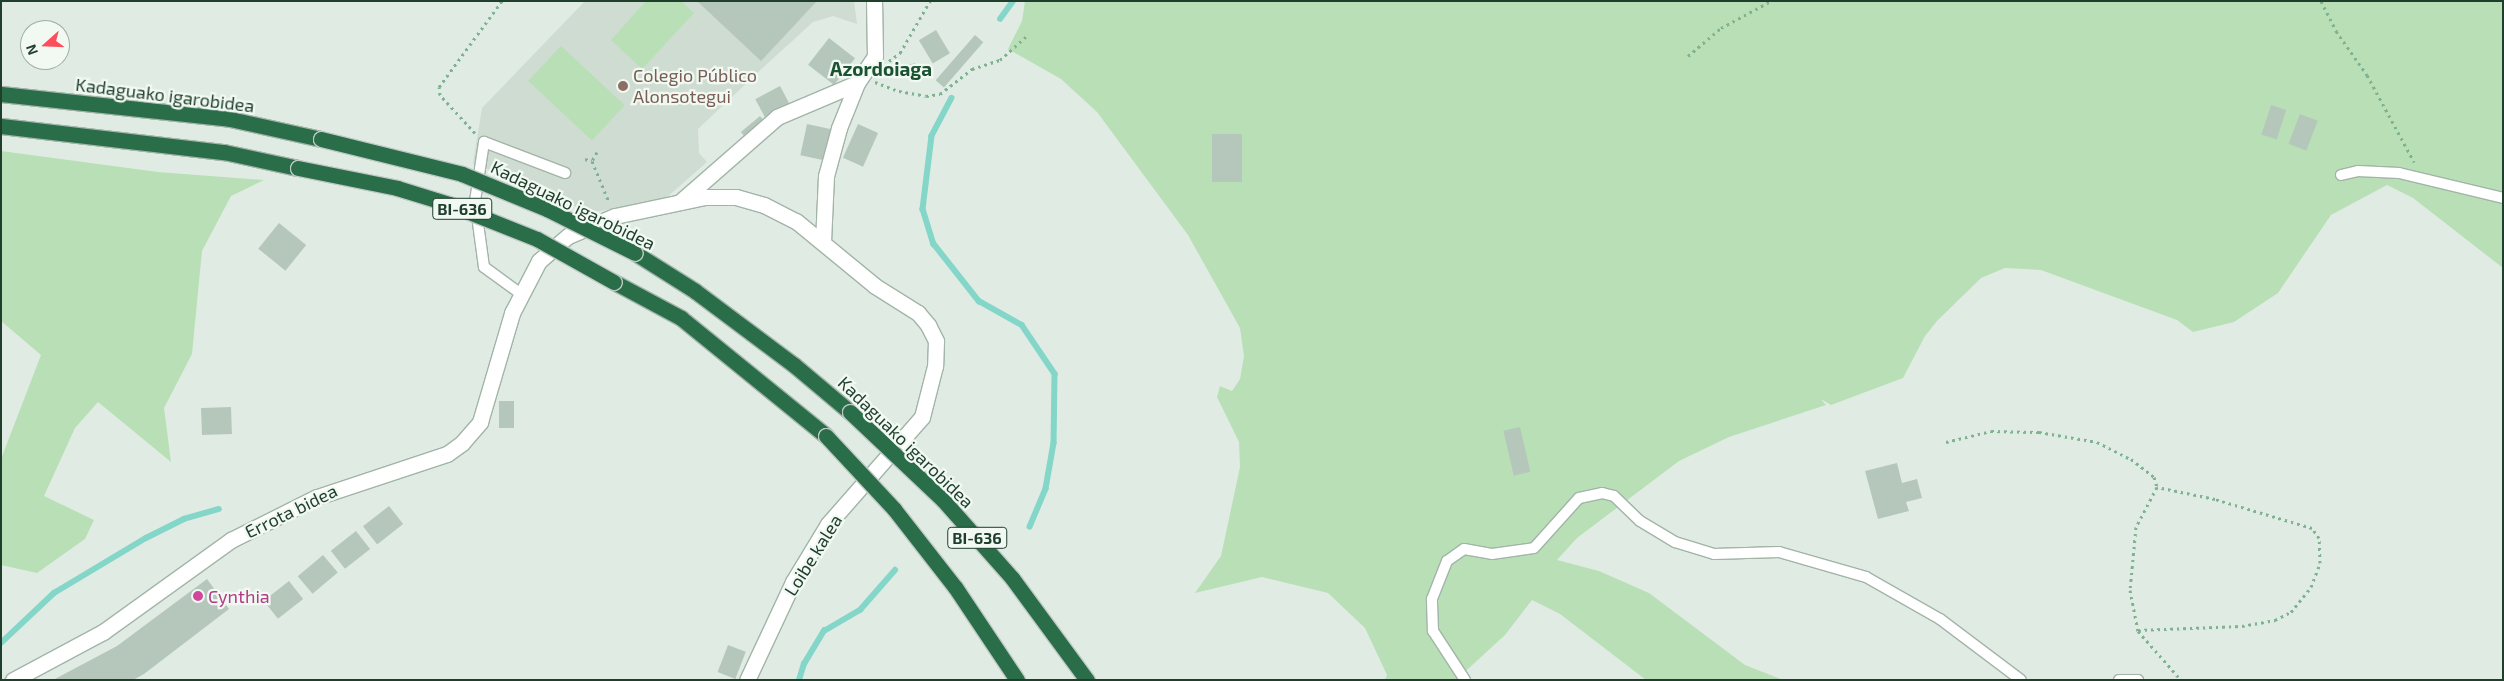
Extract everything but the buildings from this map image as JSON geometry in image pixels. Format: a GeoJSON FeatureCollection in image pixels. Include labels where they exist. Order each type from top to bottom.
{"type":"FeatureCollection","features":[{"type":"Feature","properties":{"kind":"highway","name":"Kadaguako igarobidea"},"geometry":{"type":"LineString","coordinates":[[1,94],[230,119],[462,174],[546,209],[635,253],[695,292],[794,365],[850,412],[943,500],[1012,578],[1087,680]]}},
{"type":"Feature","properties":{"kind":"highway","name":"BI-636"},"geometry":{"type":"LineString","coordinates":[[1,126],[224,152],[397,188],[449,204],[537,239],[681,318],[826,436],[894,509],[943,571],[1018,680]]}},
{"type":"Feature","properties":{"kind":"street"},"geometry":{"type":"LineString","coordinates":[[824,242],[826,176],[839,128],[859,80],[876,56],[874,1]]}},
{"type":"Feature","properties":{"kind":"street"},"geometry":{"type":"LineString","coordinates":[[676,204],[777,117],[859,80]]}},
{"type":"Feature","properties":{"kind":"street","name":"Loibe kalea"},"geometry":{"type":"LineString","coordinates":[[676,204],[705,197],[736,197],[764,204],[796,221],[824,242],[875,286],[918,313],[928,325],[936,341],[935,366],[922,417],[911,432],[828,524],[793,582],[747,680]]}},
{"type":"Feature","properties":{"kind":"street","name":"Errota bidea"},"geometry":{"type":"LineString","coordinates":[[13,680],[103,632],[231,540],[257,526],[317,496],[446,454],[462,443],[480,422],[512,313],[539,261],[568,236],[615,216],[676,204]]}},
{"type":"Feature","properties":{"kind":"lane"},"geometry":{"type":"LineString","coordinates":[[521,294],[484,267],[475,201],[484,142],[565,173]]}},
{"type":"Feature","properties":{"kind":"lane"},"geometry":{"type":"LineString","coordinates":[[2341,175],[2366,172],[2424,177],[2446,186],[2503,198]]}},
{"type":"Feature","properties":{"kind":"lane"},"geometry":{"type":"LineString","coordinates":[[1465,680],[1433,631],[1432,599],[1447,561],[1456,554],[1475,548],[1492,554],[1513,553],[1534,548],[1580,498],[1602,493],[1614,496],[1640,521],[1675,542],[1714,554],[1779,552],[1866,577],[1940,619],[2021,680]]}},
{"type":"Feature","properties":{"kind":"lane"},"geometry":{"type":"LineString","coordinates":[[2118,680],[2138,680]]}},
{"type":"Feature","properties":{"kind":"path"},"geometry":{"type":"LineString","coordinates":[[484,142],[440,95],[439,87],[502,1]]}},
{"type":"Feature","properties":{"kind":"path"},"geometry":{"type":"LineString","coordinates":[[900,53],[930,1]]}},
{"type":"Feature","properties":{"kind":"path"},"geometry":{"type":"LineString","coordinates":[[1688,56],[1721,28],[1771,1]]}},
{"type":"Feature","properties":{"kind":"path"},"geometry":{"type":"LineString","coordinates":[[2321,1],[2424,177]]}},
{"type":"Feature","properties":{"kind":"path"},"geometry":{"type":"LineString","coordinates":[[859,80],[926,96],[940,94],[950,90],[972,69],[1000,60],[1028,35]]}},
{"type":"Feature","properties":{"kind":"path"},"geometry":{"type":"LineString","coordinates":[[592,161],[597,152]]}},
{"type":"Feature","properties":{"kind":"path"},"geometry":{"type":"LineString","coordinates":[[585,159],[592,161]]}},
{"type":"Feature","properties":{"kind":"path"},"geometry":{"type":"LineString","coordinates":[[592,161],[615,216]]}},
{"type":"Feature","properties":{"kind":"path"},"geometry":{"type":"LineString","coordinates":[[1946,442],[1991,431],[2039,432],[2097,442],[2131,459],[2154,477],[2157,487],[2136,527],[2130,590],[2138,630],[2181,680]]}},
{"type":"Feature","properties":{"kind":"path"},"geometry":{"type":"LineString","coordinates":[[2138,630],[2242,626],[2275,620],[2291,612],[2311,587],[2320,563],[2319,538],[2312,528],[2215,498],[2157,487]]}},
{"type":"Feature","properties":{"kind":"shaded area","name":"Colegio Público Alonsotegui"},"geometry":{"type":"Polygon","coordinates":[[[585,1],[854,1],[857,24],[833,16],[813,22],[698,129],[699,153],[707,162],[666,198],[590,213],[473,163],[482,108],[585,1]]]}},
{"type":"Feature","properties":{"kind":"green space"},"geometry":{"type":"Polygon","coordinates":[[[646,1],[681,1],[694,13],[642,69],[611,40],[646,1]]]}},
{"type":"Feature","properties":{"kind":"green space"},"geometry":{"type":"Polygon","coordinates":[[[1025,1],[2503,1],[2503,268],[2413,198],[2387,185],[2331,215],[2278,293],[2234,322],[2193,332],[2177,320],[2041,270],[2005,268],[1981,278],[1937,321],[1925,336],[1903,378],[1831,405],[1821,399],[1826,405],[1729,437],[1679,461],[1577,538],[1557,560],[1599,571],[1649,593],[1745,665],[1783,680],[1646,680],[1560,614],[1532,600],[1505,635],[1456,680],[1385,680],[1387,675],[1365,628],[1328,593],[1262,577],[1195,593],[1221,556],[1240,467],[1239,442],[1217,397],[1220,386],[1232,391],[1240,379],[1244,356],[1240,328],[1188,235],[1097,112],[1061,79],[1008,49],[1022,21],[1025,1]]]}},
{"type":"Feature","properties":{"kind":"green space"},"geometry":{"type":"Polygon","coordinates":[[[561,46],[625,105],[592,140],[528,81],[561,46]]]}},
{"type":"Feature","properties":{"kind":"green space"},"geometry":{"type":"Polygon","coordinates":[[[1,151],[158,172],[264,180],[231,196],[202,251],[192,354],[164,408],[171,462],[98,402],[75,428],[44,496],[94,520],[85,539],[37,573],[1,565],[1,459],[41,355],[1,321],[1,151]]]}},
{"type":"Feature","properties":{"kind":"waterway"},"geometry":{"type":"LineString","coordinates":[[1000,19],[1013,1]]}},
{"type":"Feature","properties":{"kind":"waterway"},"geometry":{"type":"LineString","coordinates":[[952,98],[932,136],[923,209],[934,244],[979,301],[1022,325],[1055,374],[1054,443],[1046,489],[1030,527]]}},
{"type":"Feature","properties":{"kind":"waterway"},"geometry":{"type":"LineString","coordinates":[[1,643],[54,593],[146,538],[184,519],[219,509]]}},
{"type":"Feature","properties":{"kind":"waterway"},"geometry":{"type":"LineString","coordinates":[[799,680],[804,664],[824,631],[860,610],[895,570]]}},
{"type":"Feature","properties":{"kind":"place","name":"Colegio Público Alonsotegui"},"geometry":{"type":"Point","coordinates":[623,86]}},
{"type":"Feature","properties":{"kind":"place","name":"Cynthia"},"geometry":{"type":"Point","coordinates":[198,596]}},
{"type":"Feature","properties":{"kind":"district","name":"Azordoiaga"},"geometry":{"type":"Point","coordinates":[881,69]}}]}
